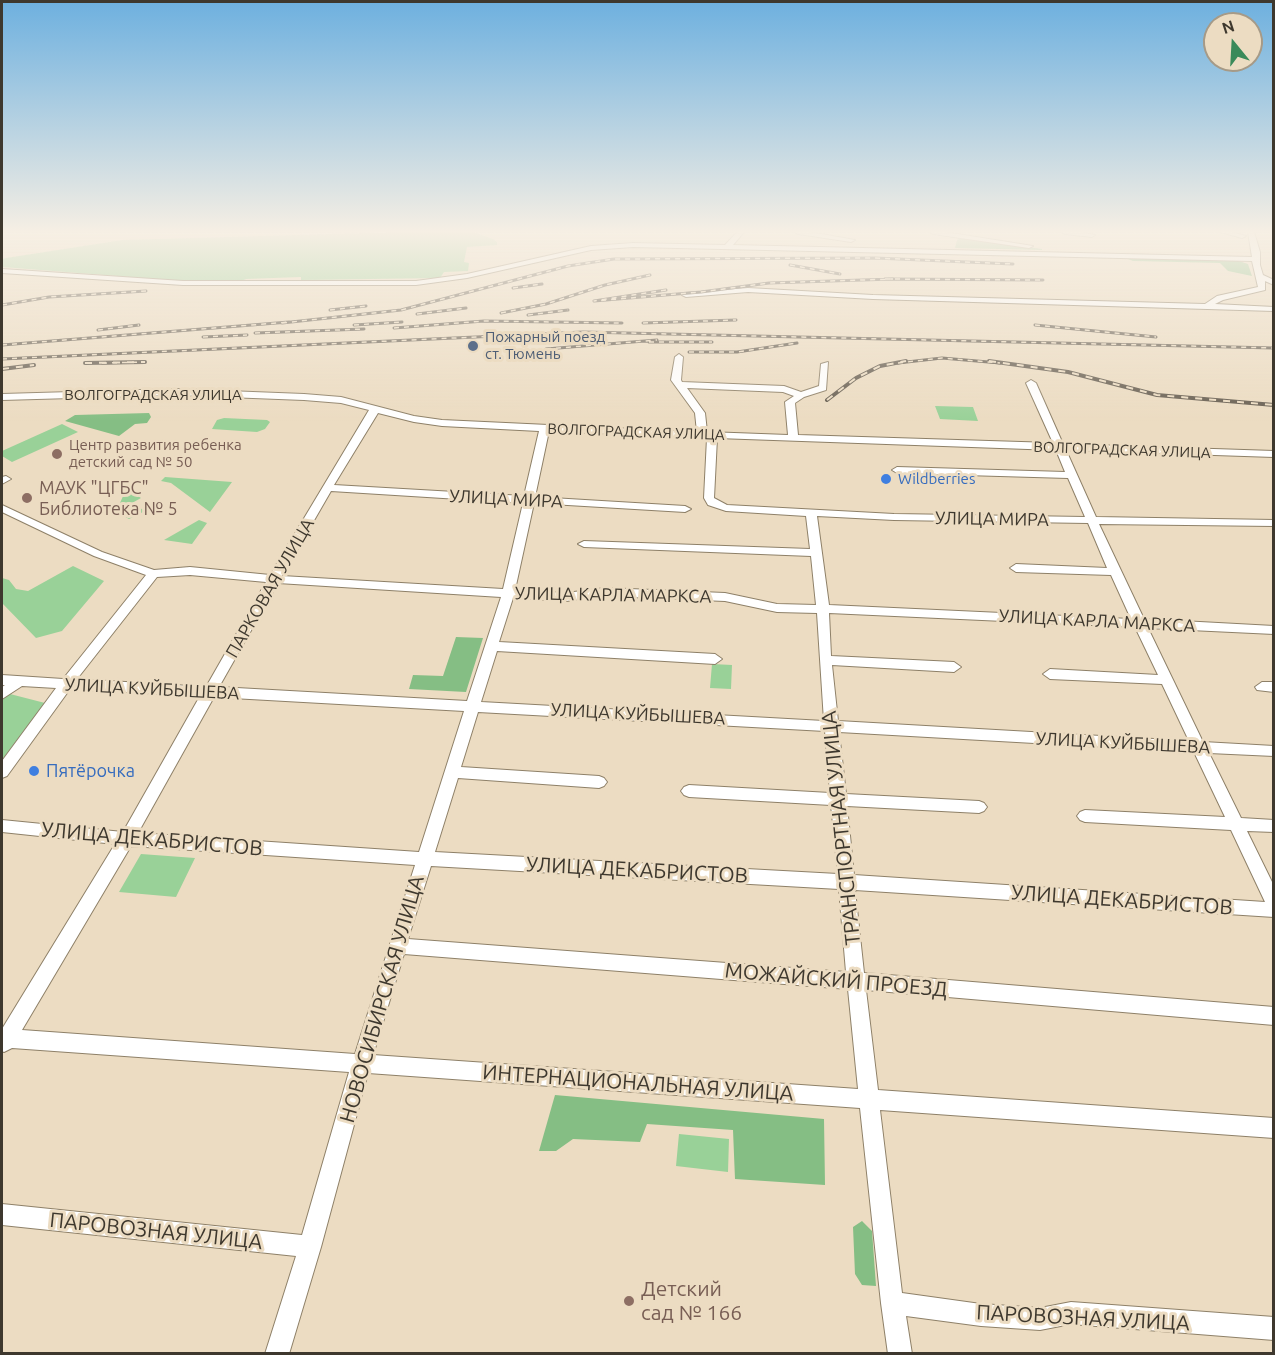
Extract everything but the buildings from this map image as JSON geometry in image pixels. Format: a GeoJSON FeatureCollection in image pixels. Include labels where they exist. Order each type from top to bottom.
{"type":"FeatureCollection","features":[{"type":"Feature","properties":{"kind":"street"},"geometry":{"type":"LineString","coordinates":[[686,296],[694,295]]}},
{"type":"Feature","properties":{"kind":"street"},"geometry":{"type":"LineString","coordinates":[[841,295],[1274,309]]}},
{"type":"Feature","properties":{"kind":"street"},"geometry":{"type":"LineString","coordinates":[[1205,306],[1237,295]]}},
{"type":"Feature","properties":{"kind":"street"},"geometry":{"type":"LineString","coordinates":[[1228,297],[1235,304],[1254,308]]}},
{"type":"Feature","properties":{"kind":"street"},"geometry":{"type":"LineString","coordinates":[[680,357],[677,363],[676,380],[700,413],[707,435]]}},
{"type":"Feature","properties":{"kind":"street"},"geometry":{"type":"LineString","coordinates":[[793,438],[790,402],[801,395],[823,388],[825,364]]}},
{"type":"Feature","properties":{"kind":"street"},"geometry":{"type":"LineString","coordinates":[[1031,383],[1094,520],[1115,572],[1274,904]]}},
{"type":"Feature","properties":{"kind":"street"},"geometry":{"type":"LineString","coordinates":[[679,385],[784,389],[801,395]]}},
{"type":"Feature","properties":{"kind":"street","name":"ВОЛГОГРАДСКАЯ УЛИЦА"},"geometry":{"type":"LineString","coordinates":[[2,397],[176,392],[341,400],[429,422],[707,435],[1274,454]]}},
{"type":"Feature","properties":{"kind":"street","name":"ПАРКОВАЯ УЛИЦА"},"geometry":{"type":"LineString","coordinates":[[3,1041],[127,839],[274,579],[376,409]]}},
{"type":"Feature","properties":{"kind":"street","name":"НОВОСИБИРСКАЯ УЛИЦА"},"geometry":{"type":"LineString","coordinates":[[277,1353],[424,858],[508,593],[544,428]]}},
{"type":"Feature","properties":{"kind":"street","name":"УЛИЦА МИРА"},"geometry":{"type":"LineString","coordinates":[[707,435],[709,498],[712,503],[726,508],[811,513],[1274,523]]}},
{"type":"Feature","properties":{"kind":"street"},"geometry":{"type":"LineString","coordinates":[[897,470],[1072,475]]}},
{"type":"Feature","properties":{"kind":"street","name":"УЛИЦА МИРА"},"geometry":{"type":"LineString","coordinates":[[328,488],[685,509]]}},
{"type":"Feature","properties":{"kind":"street","name":"УЛИЦА КАРЛА МАРКСА"},"geometry":{"type":"LineString","coordinates":[[2,508],[98,554],[153,574],[190,571],[274,579],[566,597],[605,592],[725,597],[777,608],[823,608],[1274,630]]}},
{"type":"Feature","properties":{"kind":"street","name":"ТРАНСПОРТНАЯ УЛИЦА"},"geometry":{"type":"LineString","coordinates":[[811,513],[823,608],[825,660],[856,981],[892,1303],[900,1353]]}},
{"type":"Feature","properties":{"kind":"street"},"geometry":{"type":"LineString","coordinates":[[584,544],[816,553]]}},
{"type":"Feature","properties":{"kind":"street"},"geometry":{"type":"LineString","coordinates":[[1016,568],[1115,572]]}},
{"type":"Feature","properties":{"kind":"street"},"geometry":{"type":"LineString","coordinates":[[2,772],[65,685],[153,574]]}},
{"type":"Feature","properties":{"kind":"street"},"geometry":{"type":"LineString","coordinates":[[492,646],[715,658]]}},
{"type":"Feature","properties":{"kind":"street"},"geometry":{"type":"LineString","coordinates":[[825,660],[954,668]]}},
{"type":"Feature","properties":{"kind":"street"},"geometry":{"type":"LineString","coordinates":[[1050,674],[1167,680]]}},
{"type":"Feature","properties":{"kind":"street","name":"УЛИЦА КУЙБЫШЕВА"},"geometry":{"type":"LineString","coordinates":[[2,680],[1274,751]]}},
{"type":"Feature","properties":{"kind":"street"},"geometry":{"type":"LineString","coordinates":[[2,694],[18,682]]}},
{"type":"Feature","properties":{"kind":"street"},"geometry":{"type":"LineString","coordinates":[[452,772],[599,782]]}},
{"type":"Feature","properties":{"kind":"street"},"geometry":{"type":"LineString","coordinates":[[689,791],[979,807]]}},
{"type":"Feature","properties":{"kind":"street"},"geometry":{"type":"LineString","coordinates":[[1085,816],[1274,826]]}},
{"type":"Feature","properties":{"kind":"street","name":"УЛИЦА ДЕКАБРИСТОВ"},"geometry":{"type":"LineString","coordinates":[[2,826],[127,839],[1274,910]]}},
{"type":"Feature","properties":{"kind":"street","name":"МОЖАЙСКИЙ ПРОЕЗД"},"geometry":{"type":"LineString","coordinates":[[398,946],[1274,1016]]}},
{"type":"Feature","properties":{"kind":"street","name":"ИНТЕРНАЦИОНАЛЬНАЯ УЛИЦА"},"geometry":{"type":"LineString","coordinates":[[3,1041],[362,1063],[1274,1128]]}},
{"type":"Feature","properties":{"kind":"street","name":"ПАРОВОЗНАЯ УЛИЦА"},"geometry":{"type":"LineString","coordinates":[[2,1215],[310,1247]]}},
{"type":"Feature","properties":{"kind":"street","name":"ПАРОВОЗНАЯ УЛИЦА"},"geometry":{"type":"LineString","coordinates":[[892,1303],[1029,1319],[1071,1314],[1274,1329]]}},
{"type":"Feature","properties":{"kind":"green space"},"geometry":{"type":"Polygon","coordinates":[[[935,406],[973,407],[978,421],[940,419],[935,406]]]}},
{"type":"Feature","properties":{"kind":"green space"},"geometry":{"type":"Polygon","coordinates":[[[149,413],[151,417],[147,423],[135,424],[119,436],[65,421],[75,415],[149,413]]]}},
{"type":"Feature","properties":{"kind":"green space"},"geometry":{"type":"Polygon","coordinates":[[[224,418],[270,422],[265,429],[257,432],[212,429],[217,420],[224,418]]]}},
{"type":"Feature","properties":{"kind":"green space"},"geometry":{"type":"Polygon","coordinates":[[[62,424],[78,432],[12,462],[2,456],[2,451],[62,424]]]}},
{"type":"Feature","properties":{"kind":"green space"},"geometry":{"type":"Polygon","coordinates":[[[165,477],[232,482],[210,512],[171,483],[161,481],[165,477]]]}},
{"type":"Feature","properties":{"kind":"green space"},"geometry":{"type":"Polygon","coordinates":[[[133,493],[141,498],[132,503],[145,511],[129,519],[116,512],[124,494],[133,493]]]}},
{"type":"Feature","properties":{"kind":"green space"},"geometry":{"type":"Polygon","coordinates":[[[199,520],[207,523],[192,544],[164,540],[199,520]]]}},
{"type":"Feature","properties":{"kind":"green space"},"geometry":{"type":"Polygon","coordinates":[[[73,566],[104,581],[62,631],[36,638],[2,603],[2,578],[9,580],[16,589],[28,591],[73,566]]]}},
{"type":"Feature","properties":{"kind":"green space"},"geometry":{"type":"Polygon","coordinates":[[[456,637],[483,638],[466,692],[409,689],[413,675],[443,676],[456,637]]]}},
{"type":"Feature","properties":{"kind":"green space"},"geometry":{"type":"Polygon","coordinates":[[[712,664],[732,665],[731,689],[710,688],[712,664]]]}},
{"type":"Feature","properties":{"kind":"green space"},"geometry":{"type":"Polygon","coordinates":[[[10,694],[45,703],[2,760],[2,699],[10,694]]]}},
{"type":"Feature","properties":{"kind":"green space"},"geometry":{"type":"Polygon","coordinates":[[[141,854],[195,858],[176,897],[119,892],[141,854]]]}},
{"type":"Feature","properties":{"kind":"green space"},"geometry":{"type":"Polygon","coordinates":[[[555,1095],[824,1119],[825,1185],[735,1179],[733,1130],[647,1124],[640,1142],[573,1139],[556,1151],[539,1151],[555,1095]]]}},
{"type":"Feature","properties":{"kind":"green space"},"geometry":{"type":"Polygon","coordinates":[[[679,1134],[729,1139],[728,1172],[676,1166],[679,1134]]]}},
{"type":"Feature","properties":{"kind":"green space"},"geometry":{"type":"Polygon","coordinates":[[[862,1221],[872,1231],[876,1286],[862,1285],[855,1274],[853,1227],[862,1221]]]}},
{"type":"Feature","properties":{"kind":"railway"},"geometry":{"type":"LineString","coordinates":[[2,305],[49,297],[78,295]]}},
{"type":"Feature","properties":{"kind":"railway"},"geometry":{"type":"LineString","coordinates":[[282,323],[401,310],[457,295]]}},
{"type":"Feature","properties":{"kind":"railway"},"geometry":{"type":"LineString","coordinates":[[501,313],[546,304],[573,295]]}},
{"type":"Feature","properties":{"kind":"railway"},"geometry":{"type":"LineString","coordinates":[[632,295],[594,301],[663,295]]}},
{"type":"Feature","properties":{"kind":"railway"},"geometry":{"type":"LineString","coordinates":[[330,310],[366,306]]}},
{"type":"Feature","properties":{"kind":"railway"},"geometry":{"type":"LineString","coordinates":[[417,314],[466,308]]}},
{"type":"Feature","properties":{"kind":"railway"},"geometry":{"type":"LineString","coordinates":[[528,315],[568,310]]}},
{"type":"Feature","properties":{"kind":"railway"},"geometry":{"type":"LineString","coordinates":[[643,323],[736,320]]}},
{"type":"Feature","properties":{"kind":"railway"},"geometry":{"type":"LineString","coordinates":[[394,328],[484,321],[622,323]]}},
{"type":"Feature","properties":{"kind":"railway"},"geometry":{"type":"LineString","coordinates":[[2,345],[289,322]]}},
{"type":"Feature","properties":{"kind":"railway"},"geometry":{"type":"LineString","coordinates":[[354,325],[402,322]]}},
{"type":"Feature","properties":{"kind":"railway"},"geometry":{"type":"LineString","coordinates":[[98,330],[139,325]]}},
{"type":"Feature","properties":{"kind":"railway"},"geometry":{"type":"LineString","coordinates":[[1035,325],[1156,337]]}},
{"type":"Feature","properties":{"kind":"railway"},"geometry":{"type":"LineString","coordinates":[[255,333],[364,329]]}},
{"type":"Feature","properties":{"kind":"railway"},"geometry":{"type":"LineString","coordinates":[[2,359],[583,332],[1274,348]]}},
{"type":"Feature","properties":{"kind":"railway"},"geometry":{"type":"LineString","coordinates":[[203,337],[247,335]]}},
{"type":"Feature","properties":{"kind":"railway"},"geometry":{"type":"LineString","coordinates":[[546,349],[657,340]]}},
{"type":"Feature","properties":{"kind":"railway"},"geometry":{"type":"LineString","coordinates":[[649,342],[712,342]]}},
{"type":"Feature","properties":{"kind":"railway"},"geometry":{"type":"LineString","coordinates":[[689,352],[737,352],[797,343]]}},
{"type":"Feature","properties":{"kind":"railway"},"geometry":{"type":"LineString","coordinates":[[898,363],[942,358],[1000,363]]}},
{"type":"Feature","properties":{"kind":"railway"},"geometry":{"type":"LineString","coordinates":[[827,400],[856,378],[880,366],[906,361]]}},
{"type":"Feature","properties":{"kind":"railway"},"geometry":{"type":"LineString","coordinates":[[989,361],[1068,372],[1157,395],[1274,405]]}},
{"type":"Feature","properties":{"kind":"railway"},"geometry":{"type":"LineString","coordinates":[[85,363],[145,362],[102,363]]}},
{"type":"Feature","properties":{"kind":"railway"},"geometry":{"type":"LineString","coordinates":[[2,369],[34,365]]}},
{"type":"Feature","properties":{"kind":"place","name":"Пожарный поезд ст. Тюмень"},"geometry":{"type":"Point","coordinates":[473,346]}},
{"type":"Feature","properties":{"kind":"place","name":"Центр развития ребенка детский сад № 50"},"geometry":{"type":"Point","coordinates":[57,454]}},
{"type":"Feature","properties":{"kind":"place","name":"Wildberries"},"geometry":{"type":"Point","coordinates":[886,479]}},
{"type":"Feature","properties":{"kind":"place","name":"МАУК \"ЦГБС\" Библиотека № 5"},"geometry":{"type":"Point","coordinates":[27,498]}},
{"type":"Feature","properties":{"kind":"place","name":"Пятёрочка"},"geometry":{"type":"Point","coordinates":[34,771]}},
{"type":"Feature","properties":{"kind":"place","name":"Детский сад № 166"},"geometry":{"type":"Point","coordinates":[629,1301]}}]}
